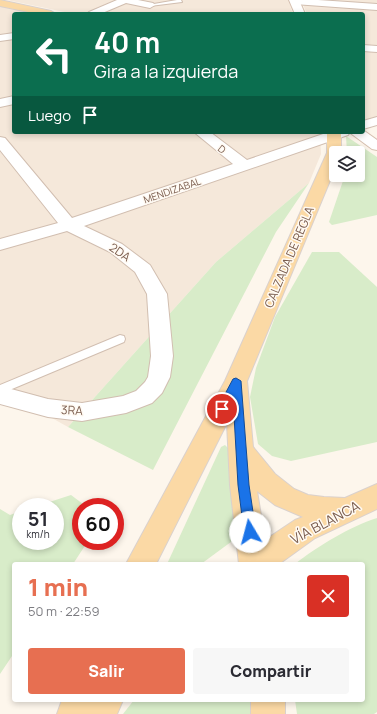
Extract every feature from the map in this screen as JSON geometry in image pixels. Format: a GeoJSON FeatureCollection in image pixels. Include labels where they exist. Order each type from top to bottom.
{"type":"FeatureCollection","features":[{"type":"Feature","properties":{"kind":"main road"},"geometry":{"type":"LineString","coordinates":[[0,3],[42,12]]}},
{"type":"Feature","properties":{"kind":"main road","name":"CALZADA DE REGLA"},"geometry":{"type":"LineString","coordinates":[[142,562],[236,381],[334,153],[337,134]]}},
{"type":"Feature","properties":{"kind":"main road"},"geometry":{"type":"LineString","coordinates":[[236,381],[242,451],[243,485],[255,562]]}},
{"type":"Feature","properties":{"kind":"main road"},"geometry":{"type":"LineString","coordinates":[[242,451],[262,480],[282,495],[300,504],[321,509],[346,509]]}},
{"type":"Feature","properties":{"kind":"main road","name":"VÍA BLANCA"},"geometry":{"type":"LineString","coordinates":[[258,562],[305,529],[377,496]]}},
{"type":"Feature","properties":{"kind":"main road"},"geometry":{"type":"LineString","coordinates":[[74,714],[79,702]]}},
{"type":"Feature","properties":{"kind":"main road"},"geometry":{"type":"LineString","coordinates":[[96,714],[105,702]]}},
{"type":"Feature","properties":{"kind":"main road"},"geometry":{"type":"LineString","coordinates":[[268,702],[268,714]]}},
{"type":"Feature","properties":{"kind":"street"},"geometry":{"type":"LineString","coordinates":[[97,12],[125,0],[150,5]]}},
{"type":"Feature","properties":{"kind":"street"},"geometry":{"type":"LineString","coordinates":[[299,12],[294,0],[358,2],[377,7]]}},
{"type":"Feature","properties":{"kind":"street"},"geometry":{"type":"LineString","coordinates":[[0,38],[12,36]]}},
{"type":"Feature","properties":{"kind":"street"},"geometry":{"type":"LineString","coordinates":[[365,48],[377,49]]}},
{"type":"Feature","properties":{"kind":"street"},"geometry":{"type":"LineString","coordinates":[[0,103],[12,100]]}},
{"type":"Feature","properties":{"kind":"street"},"geometry":{"type":"LineString","coordinates":[[365,124],[377,121]]}},
{"type":"Feature","properties":{"kind":"street","name":"D"},"geometry":{"type":"LineString","coordinates":[[204,134],[244,165]]}},
{"type":"Feature","properties":{"kind":"street","name":"MENDIZABAL"},"geometry":{"type":"LineString","coordinates":[[0,245],[69,225],[334,134]]}},
{"type":"Feature","properties":{"kind":"street"},"geometry":{"type":"LineString","coordinates":[[359,134],[377,146]]}},
{"type":"Feature","properties":{"kind":"street","name":"2DA"},"geometry":{"type":"LineString","coordinates":[[0,141],[69,225],[116,248],[143,269],[157,294],[162,338],[161,366],[159,376],[154,387],[144,397]]}},
{"type":"Feature","properties":{"kind":"street","name":"3RA"},"geometry":{"type":"LineString","coordinates":[[0,395],[48,408],[82,412],[126,404],[144,397]]}},
{"type":"Feature","properties":{"kind":"lane"},"geometry":{"type":"LineString","coordinates":[[150,5],[180,2],[179,0]]}},
{"type":"Feature","properties":{"kind":"lane"},"geometry":{"type":"LineString","coordinates":[[0,390],[120,339]]}},
{"type":"Feature","properties":{"kind":"shaded area"},"geometry":{"type":"Polygon","coordinates":[[[7,0],[117,0],[88,12],[64,12],[7,0]]]}},
{"type":"Feature","properties":{"kind":"shaded area"},"geometry":{"type":"Polygon","coordinates":[[[134,0],[288,0],[292,12],[107,12],[134,0]]]}},
{"type":"Feature","properties":{"kind":"shaded area"},"geometry":{"type":"Polygon","coordinates":[[[301,0],[377,0],[377,117],[365,120],[365,12],[306,12],[301,0]]]}},
{"type":"Feature","properties":{"kind":"shaded area"},"geometry":{"type":"Polygon","coordinates":[[[0,6],[28,12],[12,12],[12,134],[320,134],[321,154],[309,183],[216,262],[68,427],[0,389],[0,6]]]}},
{"type":"Feature","properties":{"kind":"green space"},"geometry":{"type":"Polygon","coordinates":[[[346,136],[361,146],[347,146],[346,136]]]}},
{"type":"Feature","properties":{"kind":"green space"},"geometry":{"type":"Polygon","coordinates":[[[365,149],[377,157],[377,215],[332,225],[329,222],[343,182],[365,182],[365,149]]]}},
{"type":"Feature","properties":{"kind":"green space"},"geometry":{"type":"Polygon","coordinates":[[[309,183],[276,232],[153,470],[68,427],[216,262],[309,183]]]}},
{"type":"Feature","properties":{"kind":"green space"},"geometry":{"type":"Polygon","coordinates":[[[312,252],[339,252],[377,287],[377,442],[291,461],[272,456],[258,444],[250,397],[256,368],[275,317],[312,252]]]}},
{"type":"Feature","properties":{"kind":"green space"},"geometry":{"type":"Polygon","coordinates":[[[225,445],[229,449],[235,539],[204,562],[168,562],[221,447],[225,445]]]}},
{"type":"Feature","properties":{"kind":"green space"},"geometry":{"type":"Polygon","coordinates":[[[71,495],[75,498],[72,498],[72,550],[82,550],[74,562],[12,562],[12,656],[0,674],[0,509],[10,515],[12,514],[12,550],[64,550],[64,498],[62,498],[71,495]]]}},
{"type":"Feature","properties":{"kind":"green space"},"geometry":{"type":"Polygon","coordinates":[[[377,518],[377,712],[374,714],[297,714],[295,702],[365,702],[365,562],[298,562],[334,538],[377,518]]]}},
{"type":"Feature","properties":{"kind":"green space"},"geometry":{"type":"Polygon","coordinates":[[[132,702],[250,702],[251,714],[123,714],[132,702]]]}},
{"type":"Feature","properties":{"kind":"route"},"geometry":{"type":"LineString","coordinates":[[222,409],[236,381],[242,451],[243,485],[250,532]]}}]}
